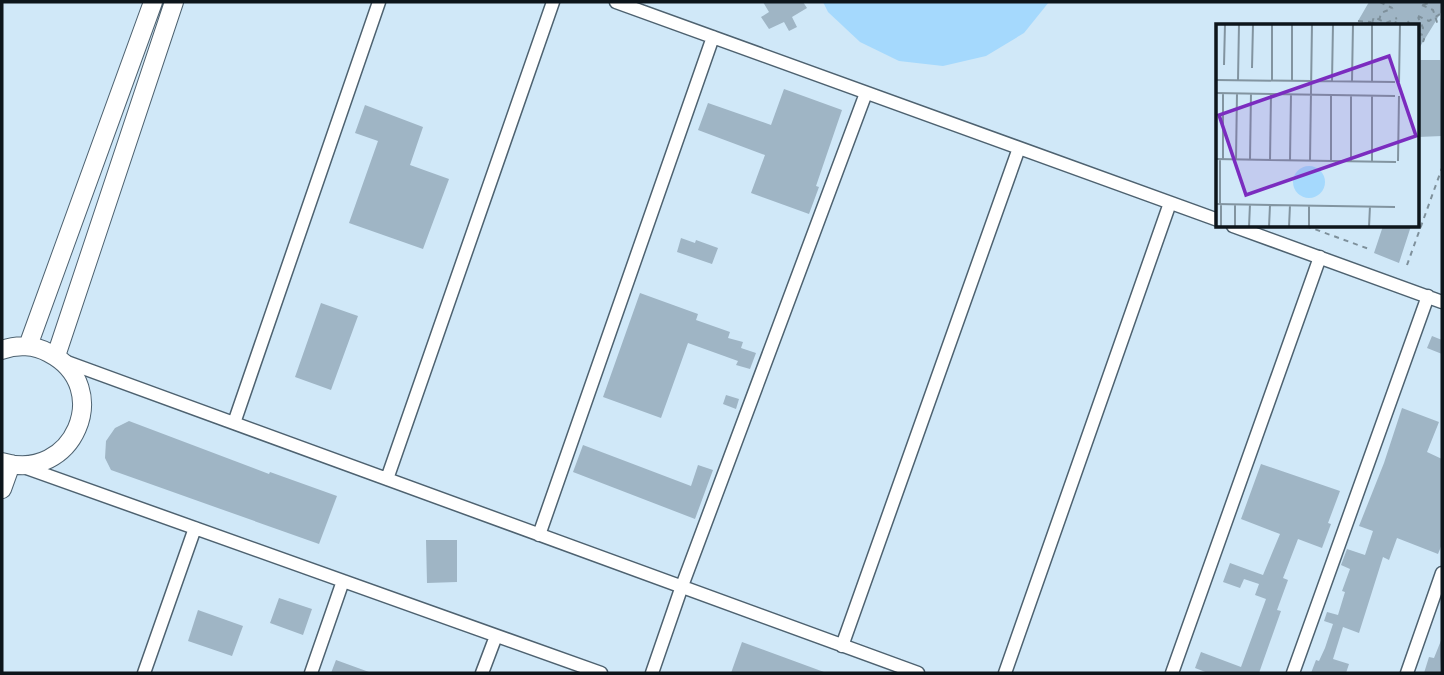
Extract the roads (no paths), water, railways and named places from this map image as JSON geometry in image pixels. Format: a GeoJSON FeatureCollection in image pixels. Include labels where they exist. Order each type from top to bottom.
{"type":"FeatureCollection","features":[{"type":"Feature","properties":{"kind":"street"},"geometry":{"type":"LineString","coordinates":[[26,346],[153,2]]}},
{"type":"Feature","properties":{"kind":"street"},"geometry":{"type":"LineString","coordinates":[[58,358],[174,2]]}},
{"type":"Feature","properties":{"kind":"street"},"geometry":{"type":"LineString","coordinates":[[234,423],[379,2]]}},
{"type":"Feature","properties":{"kind":"street"},"geometry":{"type":"LineString","coordinates":[[387,479],[554,2]]}},
{"type":"Feature","properties":{"kind":"street"},"geometry":{"type":"LineString","coordinates":[[616,2],[1216,219]]}},
{"type":"Feature","properties":{"kind":"street"},"geometry":{"type":"LineString","coordinates":[[539,535],[713,37]]}},
{"type":"Feature","properties":{"kind":"street"},"geometry":{"type":"LineString","coordinates":[[652,673],[866,93]]}},
{"type":"Feature","properties":{"kind":"street"},"geometry":{"type":"LineString","coordinates":[[842,646],[1019,148]]}},
{"type":"Feature","properties":{"kind":"street"},"geometry":{"type":"LineString","coordinates":[[1005,673],[1170,203]]}},
{"type":"Feature","properties":{"kind":"street"},"geometry":{"type":"LineString","coordinates":[[1239,228],[1442,302]]}},
{"type":"Feature","properties":{"kind":"street"},"geometry":{"type":"LineString","coordinates":[[1172,673],[1320,257]]}},
{"type":"Feature","properties":{"kind":"street"},"geometry":{"type":"LineString","coordinates":[[1293,673],[1427,296]]}},
{"type":"Feature","properties":{"kind":"street"},"geometry":{"type":"LineString","coordinates":[[2,338],[43,349],[58,358],[918,673]]}},
{"type":"Feature","properties":{"kind":"street"},"geometry":{"type":"LineString","coordinates":[[2,350],[26,346]]}},
{"type":"Feature","properties":{"kind":"street"},"geometry":{"type":"LineString","coordinates":[[11,464],[40,463],[56,455],[70,443],[79,427],[83,408],[80,390],[73,373],[58,358]]}},
{"type":"Feature","properties":{"kind":"street"},"geometry":{"type":"LineString","coordinates":[[2,489],[11,464]]}},
{"type":"Feature","properties":{"kind":"street"},"geometry":{"type":"LineString","coordinates":[[11,464],[601,673]]}},
{"type":"Feature","properties":{"kind":"street"},"geometry":{"type":"LineString","coordinates":[[144,673],[195,528]]}},
{"type":"Feature","properties":{"kind":"street"},"geometry":{"type":"LineString","coordinates":[[1407,673],[1442,573]]}},
{"type":"Feature","properties":{"kind":"street"},"geometry":{"type":"LineString","coordinates":[[311,673],[343,581]]}},
{"type":"Feature","properties":{"kind":"street"},"geometry":{"type":"LineString","coordinates":[[482,673],[496,636]]}}]}
